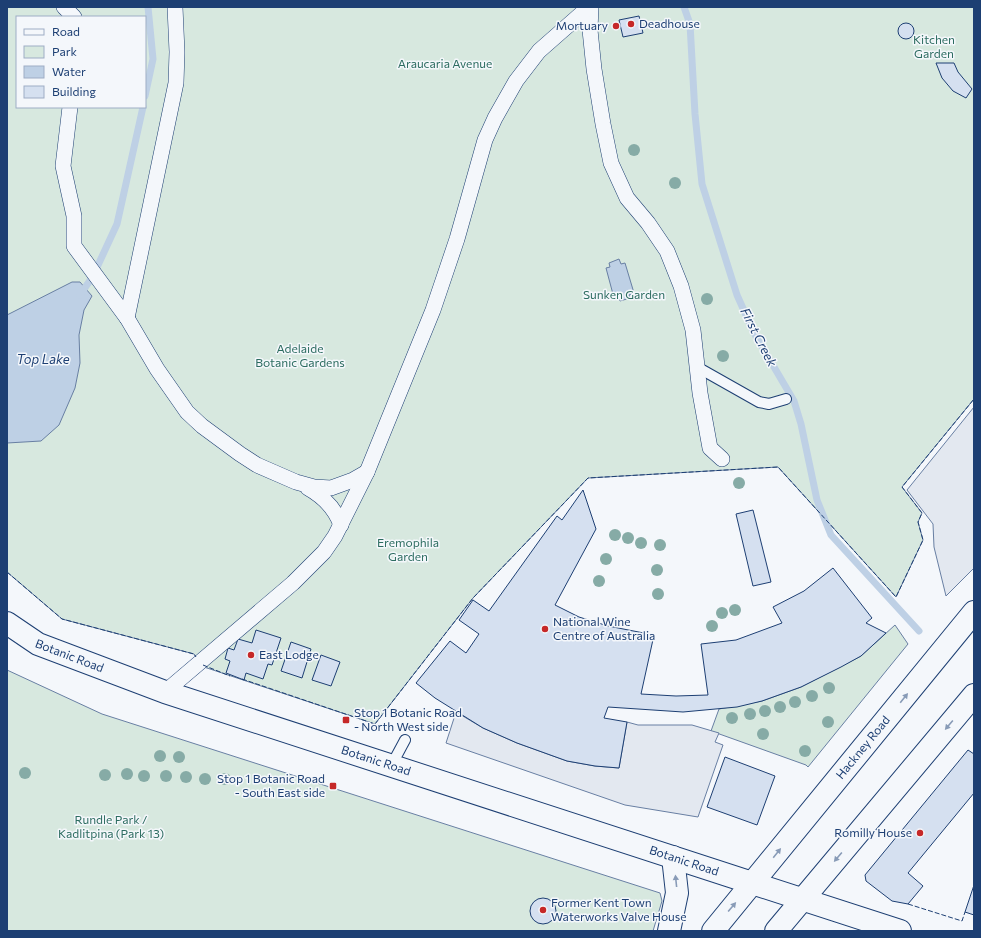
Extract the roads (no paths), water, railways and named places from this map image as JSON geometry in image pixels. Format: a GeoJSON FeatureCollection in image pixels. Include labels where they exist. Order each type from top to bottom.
{"type":"FeatureCollection","features":[{"type":"Feature","properties":{"kind":"main road","name":"Hackney Road"},"geometry":{"type":"LineString","coordinates":[[713,931],[974,612]]}},
{"type":"Feature","properties":{"kind":"main road","name":"Botanic Road"},"geometry":{"type":"LineString","coordinates":[[7,623],[38,644],[164,692],[900,931]]}},
{"type":"Feature","properties":{"kind":"main road"},"geometry":{"type":"LineString","coordinates":[[776,931],[974,695]]}},
{"type":"Feature","properties":{"kind":"main road"},"geometry":{"type":"LineString","coordinates":[[669,931],[677,893],[673,857]]}},
{"type":"Feature","properties":{"kind":"street"},"geometry":{"type":"LineString","coordinates":[[64,7],[73,16]]}},
{"type":"Feature","properties":{"kind":"street"},"geometry":{"type":"LineString","coordinates":[[127,318],[176,83],[177,52],[175,7]]}},
{"type":"Feature","properties":{"kind":"street"},"geometry":{"type":"LineString","coordinates":[[590,7],[590,30],[594,68],[611,163],[627,198],[656,233],[672,262],[681,286],[690,318],[710,448],[722,459]]}},
{"type":"Feature","properties":{"kind":"street"},"geometry":{"type":"LineString","coordinates":[[164,692],[293,583],[324,552],[341,525],[367,472],[433,310],[457,239],[485,140],[495,118],[516,81],[539,51],[590,7]]}},
{"type":"Feature","properties":{"kind":"street"},"geometry":{"type":"LineString","coordinates":[[70,108],[63,152],[64,176],[74,216],[74,246],[104,284],[127,318],[157,368],[192,417],[240,454],[257,465],[296,482],[324,498],[334,508],[341,525]]}},
{"type":"Feature","properties":{"kind":"street"},"geometry":{"type":"LineString","coordinates":[[296,482],[314,487],[331,488],[353,480],[367,472]]}},
{"type":"Feature","properties":{"kind":"lane"},"geometry":{"type":"LineString","coordinates":[[697,367],[759,402],[773,404],[786,399]]}},
{"type":"Feature","properties":{"kind":"lane"},"geometry":{"type":"LineString","coordinates":[[391,766],[405,740]]}},
{"type":"Feature","properties":{"kind":"water"},"geometry":{"type":"Polygon","coordinates":[[[619,259],[621,264],[625,263],[634,293],[629,295],[630,298],[620,301],[619,297],[614,298],[606,268],[610,267],[609,263],[619,259]]]}},
{"type":"Feature","properties":{"kind":"water","name":"Top Lake"},"geometry":{"type":"Polygon","coordinates":[[[72,282],[80,282],[92,296],[84,310],[79,335],[80,363],[75,388],[59,425],[41,441],[7,443],[7,315],[72,282]]]}},
{"type":"Feature","properties":{"kind":"waterway"},"geometry":{"type":"LineString","coordinates":[[146,91],[153,59],[148,7]]}},
{"type":"Feature","properties":{"kind":"waterway","name":"First Creek"},"geometry":{"type":"LineString","coordinates":[[684,7],[690,24],[695,114],[702,184],[737,295],[754,333],[794,401],[801,424],[817,500],[831,535],[919,631]]}},
{"type":"Feature","properties":{"kind":"waterway"},"geometry":{"type":"LineString","coordinates":[[80,295],[93,276],[117,224],[143,108]]}},
{"type":"Feature","properties":{"kind":"place","name":"Deadhouse"},"geometry":{"type":"Point","coordinates":[631,24]}},
{"type":"Feature","properties":{"kind":"place","name":"Mortuary"},"geometry":{"type":"Point","coordinates":[616,26]}},
{"type":"Feature","properties":{"kind":"place","name":"National Wine Centre of Australia"},"geometry":{"type":"Point","coordinates":[545,629]}},
{"type":"Feature","properties":{"kind":"place","name":"East Lodge"},"geometry":{"type":"Point","coordinates":[251,655]}},
{"type":"Feature","properties":{"kind":"place","name":"Stop 1 Botanic Road - North West side"},"geometry":{"type":"Point","coordinates":[346,720]}},
{"type":"Feature","properties":{"kind":"place","name":"Stop 1 Botanic Road - South East side"},"geometry":{"type":"Point","coordinates":[333,786]}},
{"type":"Feature","properties":{"kind":"place","name":"Romilly House"},"geometry":{"type":"Point","coordinates":[920,833]}},
{"type":"Feature","properties":{"kind":"place","name":"Former Kent Town Waterworks Valve House"},"geometry":{"type":"Point","coordinates":[543,910]}},
{"type":"Feature","properties":{"kind":"park label","name":"Kitchen Garden"},"geometry":{"type":"Point","coordinates":[934,47]}},
{"type":"Feature","properties":{"kind":"park label","name":"Araucaria Avenue"},"geometry":{"type":"Point","coordinates":[445,64]}},
{"type":"Feature","properties":{"kind":"park label","name":"Sunken Garden"},"geometry":{"type":"Point","coordinates":[624,295]}},
{"type":"Feature","properties":{"kind":"park label","name":"Adelaide Botanic Gardens"},"geometry":{"type":"Point","coordinates":[300,356]}},
{"type":"Feature","properties":{"kind":"park label","name":"Eremophila Garden"},"geometry":{"type":"Point","coordinates":[408,550]}},
{"type":"Feature","properties":{"kind":"park label","name":"Rundle Park / Kadlitpina (Park 13)"},"geometry":{"type":"Point","coordinates":[111,827]}}]}
